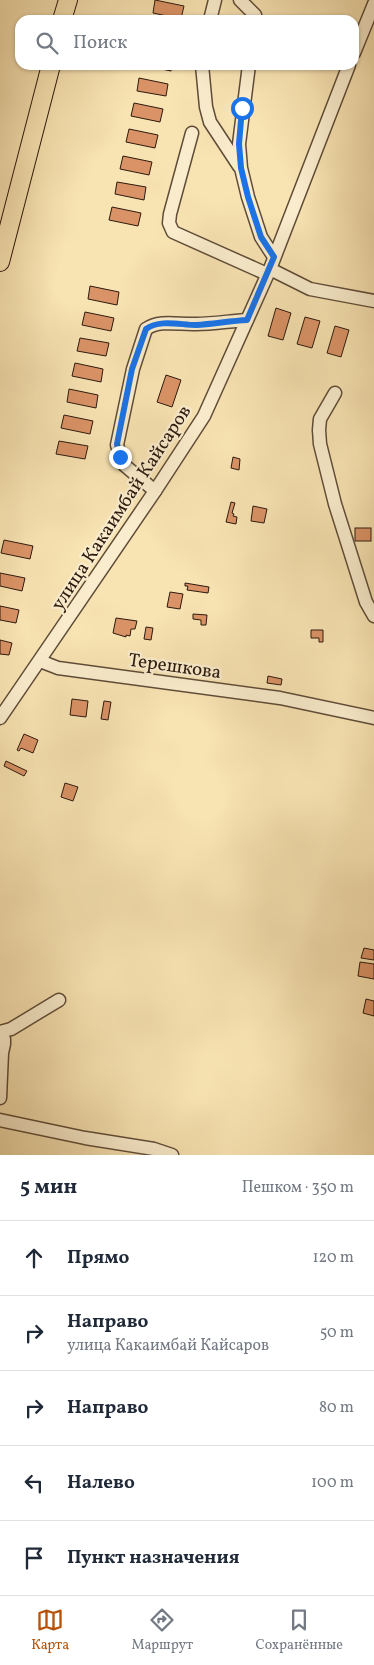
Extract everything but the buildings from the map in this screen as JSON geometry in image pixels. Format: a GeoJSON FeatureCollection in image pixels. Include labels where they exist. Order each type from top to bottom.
{"type":"FeatureCollection","features":[{"type":"Feature","properties":{"kind":"highway"},"geometry":{"type":"LineString","coordinates":[[64,15],[68,0]]}},
{"type":"Feature","properties":{"kind":"highway"},"geometry":{"type":"LineString","coordinates":[[0,262],[50,70]]}},
{"type":"Feature","properties":{"kind":"street"},"geometry":{"type":"LineString","coordinates":[[211,15],[215,0]]}},
{"type":"Feature","properties":{"kind":"street"},"geometry":{"type":"LineString","coordinates":[[240,0],[255,15]]}},
{"type":"Feature","properties":{"kind":"street"},"geometry":{"type":"LineString","coordinates":[[359,41],[374,4]]}},
{"type":"Feature","properties":{"kind":"street"},"geometry":{"type":"LineString","coordinates":[[202,70],[206,107],[210,122],[241,168]]}},
{"type":"Feature","properties":{"kind":"street"},"geometry":{"type":"LineString","coordinates":[[248,70],[239,144],[241,168],[270,267]]}},
{"type":"Feature","properties":{"kind":"street","name":"улица Какаимбай Кайсаров"},"geometry":{"type":"LineString","coordinates":[[40,661],[204,416],[270,267],[347,70]]}},
{"type":"Feature","properties":{"kind":"street"},"geometry":{"type":"LineString","coordinates":[[192,132],[170,214],[169,223],[173,232],[270,267],[310,289],[374,301]]}},
{"type":"Feature","properties":{"kind":"street"},"geometry":{"type":"LineString","coordinates":[[155,491],[123,464],[117,444],[132,369],[146,329],[159,324],[195,325],[247,320]]}},
{"type":"Feature","properties":{"kind":"street"},"geometry":{"type":"LineString","coordinates":[[335,393],[320,420],[320,444],[335,504],[366,602],[374,616]]}},
{"type":"Feature","properties":{"kind":"street"},"geometry":{"type":"LineString","coordinates":[[0,718],[40,661]]}},
{"type":"Feature","properties":{"kind":"street","name":"Терешкова"},"geometry":{"type":"LineString","coordinates":[[40,661],[58,668],[280,698],[374,718]]}},
{"type":"Feature","properties":{"kind":"street"},"geometry":{"type":"LineString","coordinates":[[0,1098],[4,1039],[0,1032],[11,1029],[59,1000]]}},
{"type":"Feature","properties":{"kind":"street"},"geometry":{"type":"LineString","coordinates":[[0,1120],[86,1138],[154,1149],[172,1155]]}},
{"type":"Feature","properties":{"kind":"route"},"geometry":{"type":"LineString","coordinates":[[120,457],[117,444],[132,369],[146,329],[159,324],[178,323],[195,325],[247,320],[270,269],[274,257],[261,237],[241,168],[239,144],[242,108]]}}]}
